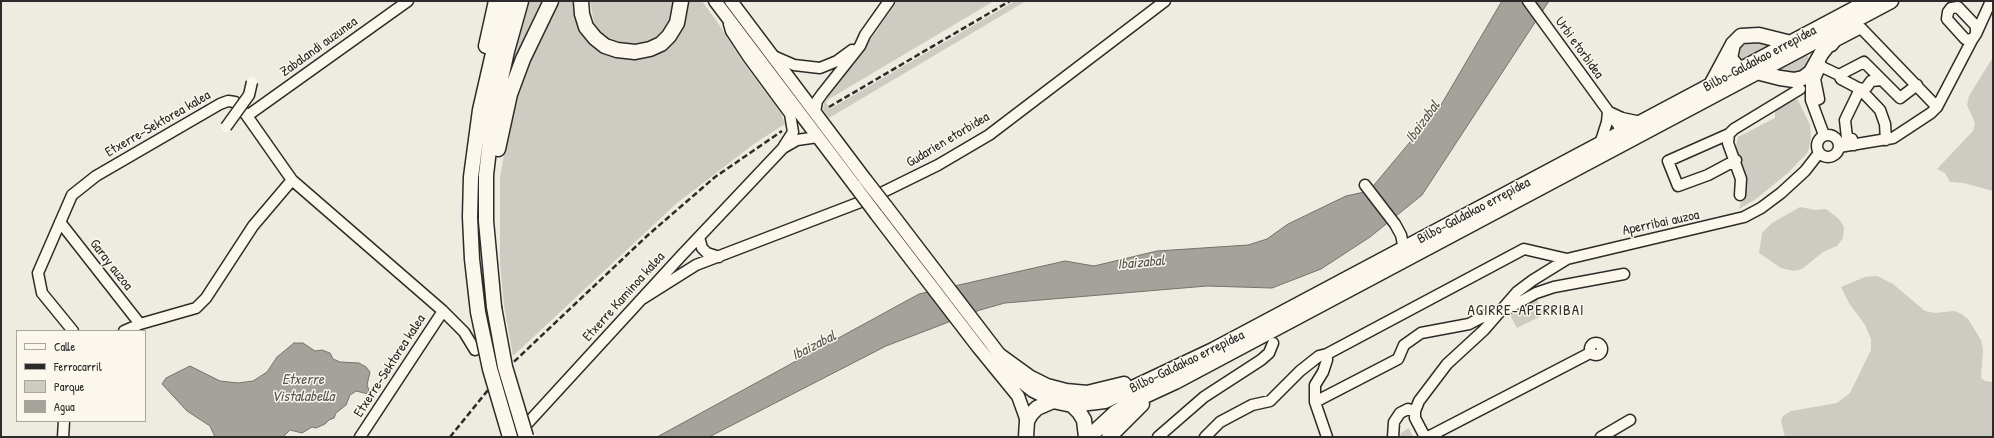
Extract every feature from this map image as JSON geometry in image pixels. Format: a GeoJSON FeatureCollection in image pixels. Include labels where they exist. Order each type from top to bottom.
{"type":"FeatureCollection","features":[{"type":"Feature","properties":{"kind":"highway"},"geometry":{"type":"LineString","coordinates":[[496,1],[475,104],[470,217],[472,259],[478,312],[490,369],[510,437]]}},
{"type":"Feature","properties":{"kind":"highway"},"geometry":{"type":"LineString","coordinates":[[471,177],[480,110],[494,49],[508,1]]}},
{"type":"Feature","properties":{"kind":"highway"},"geometry":{"type":"LineString","coordinates":[[521,1],[507,52],[493,115],[486,175],[486,221],[488,265],[505,367],[526,437]]}},
{"type":"Feature","properties":{"kind":"highway"},"geometry":{"type":"LineString","coordinates":[[581,1],[582,14],[586,27],[595,38],[605,46],[617,50],[636,52],[656,46],[669,36],[677,23],[681,1]]}},
{"type":"Feature","properties":{"kind":"highway","name":"Bilbo-Galdakao errepidea"},"geometry":{"type":"LineString","coordinates":[[1053,401],[1072,405],[1105,401],[1185,364],[1600,144],[1626,136],[1641,122],[1869,1]]}},
{"type":"Feature","properties":{"kind":"highway","name":"Bilbo-Galdakao errepidea"},"geometry":{"type":"LineString","coordinates":[[1089,437],[1100,426],[1136,400],[1176,382],[1258,338],[1626,136],[1757,72],[1891,1]]}},
{"type":"Feature","properties":{"kind":"highway"},"geometry":{"type":"LineString","coordinates":[[488,265],[493,177],[500,135],[510,94],[523,59],[550,4]]}},
{"type":"Feature","properties":{"kind":"highway"},"geometry":{"type":"LineString","coordinates":[[1733,44],[1730,58],[1737,67],[1795,85],[1816,67],[1828,43],[1841,27]]}},
{"type":"Feature","properties":{"kind":"highway"},"geometry":{"type":"LineString","coordinates":[[1711,86],[1733,44],[1741,36],[1750,34],[1804,47],[1813,53],[1816,67]]}},
{"type":"Feature","properties":{"kind":"highway"},"geometry":{"type":"LineString","coordinates":[[1258,338],[1265,337],[1273,343],[1280,326]]}},
{"type":"Feature","properties":{"kind":"highway"},"geometry":{"type":"LineString","coordinates":[[1000,356],[1029,377],[1047,386],[1066,391],[1087,393],[1122,385],[1165,368],[1185,364]]}},
{"type":"Feature","properties":{"kind":"highway","name":"Bilbo-Galdakao errepidea"},"geometry":{"type":"LineString","coordinates":[[1109,437],[1134,411],[1176,382]]}},
{"type":"Feature","properties":{"kind":"highway"},"geometry":{"type":"LineString","coordinates":[[1026,437],[1027,421],[1037,408],[1053,401]]}},
{"type":"Feature","properties":{"kind":"highway"},"geometry":{"type":"LineString","coordinates":[[1072,405],[1084,420],[1086,437]]}},
{"type":"Feature","properties":{"kind":"main road"},"geometry":{"type":"LineString","coordinates":[[715,1],[930,286],[982,343],[1000,356],[1020,380],[1033,391],[1053,401]]}},
{"type":"Feature","properties":{"kind":"main road"},"geometry":{"type":"LineString","coordinates":[[731,1],[940,278],[1018,396],[1027,421]]}},
{"type":"Feature","properties":{"kind":"street","name":"Zabalandi auzunea"},"geometry":{"type":"LineString","coordinates":[[247,116],[408,1]]}},
{"type":"Feature","properties":{"kind":"street"},"geometry":{"type":"LineString","coordinates":[[815,112],[817,101],[860,46],[865,35],[889,1]]}},
{"type":"Feature","properties":{"kind":"street","name":"Gudarien etorbidea"},"geometry":{"type":"LineString","coordinates":[[642,299],[696,266],[871,198],[938,165],[989,135],[1165,1]]}},
{"type":"Feature","properties":{"kind":"street","name":"Urbi etorbidea"},"geometry":{"type":"LineString","coordinates":[[1528,1],[1626,136]]}},
{"type":"Feature","properties":{"kind":"street"},"geometry":{"type":"LineString","coordinates":[[1839,147],[1893,138],[1931,113],[1938,105],[1991,1]]}},
{"type":"Feature","properties":{"kind":"street"},"geometry":{"type":"LineString","coordinates":[[727,16],[731,31],[739,44],[790,114],[793,132],[783,148]]}},
{"type":"Feature","properties":{"kind":"street"},"geometry":{"type":"LineString","coordinates":[[1811,101],[1816,67],[1836,41],[1861,28],[1938,105]]}},
{"type":"Feature","properties":{"kind":"street"},"geometry":{"type":"LineString","coordinates":[[771,54],[794,65],[820,68],[841,58],[865,35]]}},
{"type":"Feature","properties":{"kind":"street"},"geometry":{"type":"LineString","coordinates":[[1839,75],[1864,62],[1900,98],[1917,85]]}},
{"type":"Feature","properties":{"kind":"street"},"geometry":{"type":"LineString","coordinates":[[1816,67],[1839,75],[1841,79],[1860,89],[1880,110],[1885,124],[1886,140]]}},
{"type":"Feature","properties":{"kind":"street"},"geometry":{"type":"LineString","coordinates":[[1860,89],[1866,88],[1868,83],[1871,81],[1882,80]]}},
{"type":"Feature","properties":{"kind":"street"},"geometry":{"type":"LineString","coordinates":[[226,127],[249,94],[252,82]]}},
{"type":"Feature","properties":{"kind":"street"},"geometry":{"type":"LineString","coordinates":[[1736,160],[1708,175],[1678,186],[1668,161],[1729,134],[1795,85],[1811,101],[1824,135]]}},
{"type":"Feature","properties":{"kind":"street"},"geometry":{"type":"LineString","coordinates":[[1854,145],[1852,139],[1847,138],[1845,120],[1860,89]]}},
{"type":"Feature","properties":{"kind":"street","name":"Etxerre-Sektorea kalea"},"geometry":{"type":"LineString","coordinates":[[60,222],[72,195],[96,176],[220,104],[228,101],[235,102],[247,116],[292,180],[443,310],[464,332],[476,350]]}},
{"type":"Feature","properties":{"kind":"street"},"geometry":{"type":"LineString","coordinates":[[1600,144],[1607,122],[1608,112],[1622,118],[1641,122]]}},
{"type":"Feature","properties":{"kind":"street"},"geometry":{"type":"LineString","coordinates":[[1729,134],[1728,142],[1736,160],[1741,179],[1740,195]]}},
{"type":"Feature","properties":{"kind":"street"},"geometry":{"type":"LineString","coordinates":[[1824,135],[1833,135],[1839,142],[1839,147],[1838,151],[1831,156],[1822,156],[1816,144],[1824,135]]}},
{"type":"Feature","properties":{"kind":"street"},"geometry":{"type":"LineString","coordinates":[[783,148],[797,140],[818,137]]}},
{"type":"Feature","properties":{"kind":"street","name":"Etxerre Kaminoa kalea"},"geometry":{"type":"LineString","coordinates":[[515,437],[681,256],[783,148]]}},
{"type":"Feature","properties":{"kind":"street","name":"Aperribai auzoa"},"geometry":{"type":"LineString","coordinates":[[1416,411],[1419,401],[1447,364],[1484,330],[1517,292],[1533,280],[1567,259],[1744,218],[1762,208],[1781,193],[1805,171],[1819,152]]}},
{"type":"Feature","properties":{"kind":"street"},"geometry":{"type":"LineString","coordinates":[[126,330],[140,324],[196,308],[206,298],[253,226],[292,180]]}},
{"type":"Feature","properties":{"kind":"street"},"geometry":{"type":"LineString","coordinates":[[1364,185],[1395,224],[1401,235],[1404,249]]}},
{"type":"Feature","properties":{"kind":"street"},"geometry":{"type":"LineString","coordinates":[[60,222],[38,273],[42,293],[72,330]]}},
{"type":"Feature","properties":{"kind":"street","name":"Garay auzoa"},"geometry":{"type":"LineString","coordinates":[[60,222],[140,324]]}},
{"type":"Feature","properties":{"kind":"street"},"geometry":{"type":"LineString","coordinates":[[699,237],[702,248],[707,253],[719,257]]}},
{"type":"Feature","properties":{"kind":"street"},"geometry":{"type":"LineString","coordinates":[[1206,437],[1220,422],[1252,405],[1270,401],[1300,371],[1319,356],[1327,354],[1524,249],[1567,259]]}},
{"type":"Feature","properties":{"kind":"street"},"geometry":{"type":"LineString","coordinates":[[681,256],[685,262],[696,266]]}},
{"type":"Feature","properties":{"kind":"street","name":"Aperribai auzoa"},"geometry":{"type":"LineString","coordinates":[[1315,402],[1398,359],[1404,345],[1421,333],[1469,324],[1488,314],[1509,308],[1536,293],[1554,287],[1624,274]]}},
{"type":"Feature","properties":{"kind":"street","name":"Etxerre-Sektorea kalea"},"geometry":{"type":"LineString","coordinates":[[360,437],[443,310]]}},
{"type":"Feature","properties":{"kind":"street"},"geometry":{"type":"LineString","coordinates":[[1158,437],[1204,397],[1261,360],[1269,353],[1273,343]]}},
{"type":"Feature","properties":{"kind":"street"},"geometry":{"type":"LineString","coordinates":[[1428,437],[1590,353]]}},
{"type":"Feature","properties":{"kind":"street"},"geometry":{"type":"LineString","coordinates":[[1327,354],[1327,360],[1323,372],[1315,385],[1315,402],[1327,437]]}},
{"type":"Feature","properties":{"kind":"street"},"geometry":{"type":"LineString","coordinates":[[1393,437],[1394,422],[1400,413],[1408,410],[1416,411],[1415,418],[1425,437]]}},
{"type":"Feature","properties":{"kind":"street"},"geometry":{"type":"LineString","coordinates":[[1601,437],[1630,420]]}},
{"type":"Feature","properties":{"kind":"street"},"geometry":{"type":"LineString","coordinates":[[62,437],[64,422]]}},
{"type":"Feature","properties":{"kind":"green space"},"geometry":{"type":"Polygon","coordinates":[[[528,1],[548,1],[504,105],[510,73],[528,1]]]}},
{"type":"Feature","properties":{"kind":"green space"},"geometry":{"type":"Polygon","coordinates":[[[561,1],[574,1],[590,42],[601,52],[615,57],[636,59],[652,55],[683,26],[688,1],[702,1],[742,61],[781,113],[785,124],[754,144],[677,203],[513,356],[504,306],[500,264],[500,178],[507,136],[517,96],[530,62],[552,14],[561,1]]]}},
{"type":"Feature","properties":{"kind":"green space"},"geometry":{"type":"Polygon","coordinates":[[[590,1],[673,1],[670,20],[663,30],[656,37],[635,44],[618,42],[609,39],[601,32],[594,23],[590,1]]]}},
{"type":"Feature","properties":{"kind":"green space"},"geometry":{"type":"Polygon","coordinates":[[[897,1],[994,1],[829,99],[826,102],[830,109],[1015,1],[1026,1],[829,118],[823,110],[824,103],[897,1]]]}},
{"type":"Feature","properties":{"kind":"green space"},"geometry":{"type":"Polygon","coordinates":[[[1747,40],[1773,44],[1739,62],[1735,53],[1736,50],[1747,40]]]}},
{"type":"Feature","properties":{"kind":"green space"},"geometry":{"type":"Polygon","coordinates":[[[1805,53],[1809,58],[1809,65],[1799,74],[1771,71],[1805,53]]]}},
{"type":"Feature","properties":{"kind":"green space"},"geometry":{"type":"Polygon","coordinates":[[[1993,57],[1993,191],[1964,183],[1950,182],[1945,173],[1937,169],[1973,131],[1975,123],[1967,105],[1969,96],[1993,57]]]}},
{"type":"Feature","properties":{"kind":"green space"},"geometry":{"type":"Polygon","coordinates":[[[1794,99],[1798,100],[1810,125],[1811,138],[1808,152],[1789,172],[1756,199],[1739,209],[1743,195],[1735,151],[1738,137],[1775,118],[1775,110],[1794,99]]]}},
{"type":"Feature","properties":{"kind":"green space"},"geometry":{"type":"Polygon","coordinates":[[[1800,207],[1815,210],[1826,209],[1839,219],[1844,227],[1843,238],[1837,246],[1823,252],[1802,269],[1794,271],[1781,268],[1759,253],[1762,233],[1772,223],[1800,207]]]}},
{"type":"Feature","properties":{"kind":"green space"},"geometry":{"type":"Polygon","coordinates":[[[1877,276],[1893,284],[1925,311],[1935,313],[1954,311],[1962,314],[1968,319],[1981,340],[1983,350],[1981,378],[1985,381],[1993,382],[1993,437],[1785,437],[1781,421],[1783,416],[1791,411],[1837,403],[1850,393],[1871,350],[1871,339],[1865,325],[1849,303],[1841,287],[1865,277],[1877,276]]]}},
{"type":"Feature","properties":{"kind":"green space"},"geometry":{"type":"Polygon","coordinates":[[[1536,298],[1545,314],[1517,328],[1509,313],[1536,298]]]}},
{"type":"Feature","properties":{"kind":"green space"},"geometry":{"type":"Polygon","coordinates":[[[1409,428],[1413,437],[1400,437],[1401,433],[1409,428]]]}},
{"type":"Feature","properties":{"kind":"water","name":"Ibaizabal"},"geometry":{"type":"Polygon","coordinates":[[[1502,1],[1549,1],[1422,195],[1370,237],[1321,269],[1272,288],[1207,286],[1005,303],[980,310],[886,346],[709,437],[657,437],[919,294],[1065,261],[1094,266],[1157,251],[1248,245],[1267,239],[1288,224],[1346,196],[1369,191],[1441,105],[1502,1]]]}},
{"type":"Feature","properties":{"kind":"water","name":"Etxerre Vistalabella"},"geometry":{"type":"Polygon","coordinates":[[[294,343],[303,343],[315,351],[322,350],[330,353],[333,359],[340,362],[359,363],[366,367],[370,372],[367,385],[369,390],[368,394],[356,391],[350,395],[346,405],[336,413],[334,418],[325,424],[316,428],[312,427],[302,433],[290,430],[283,437],[215,437],[210,426],[187,411],[162,384],[166,378],[190,366],[220,381],[238,383],[253,381],[267,372],[277,357],[294,343]]]}},
{"type":"Feature","properties":{"kind":"railway"},"geometry":{"type":"LineString","coordinates":[[829,107],[1010,1]]}},
{"type":"Feature","properties":{"kind":"railway"},"geometry":{"type":"LineString","coordinates":[[450,437],[501,374],[648,235],[715,177],[782,131]]}},
{"type":"Feature","properties":{"kind":"district","name":"AGIRRE-APERRIBAI"},"geometry":{"type":"Point","coordinates":[1526,311]}}]}
